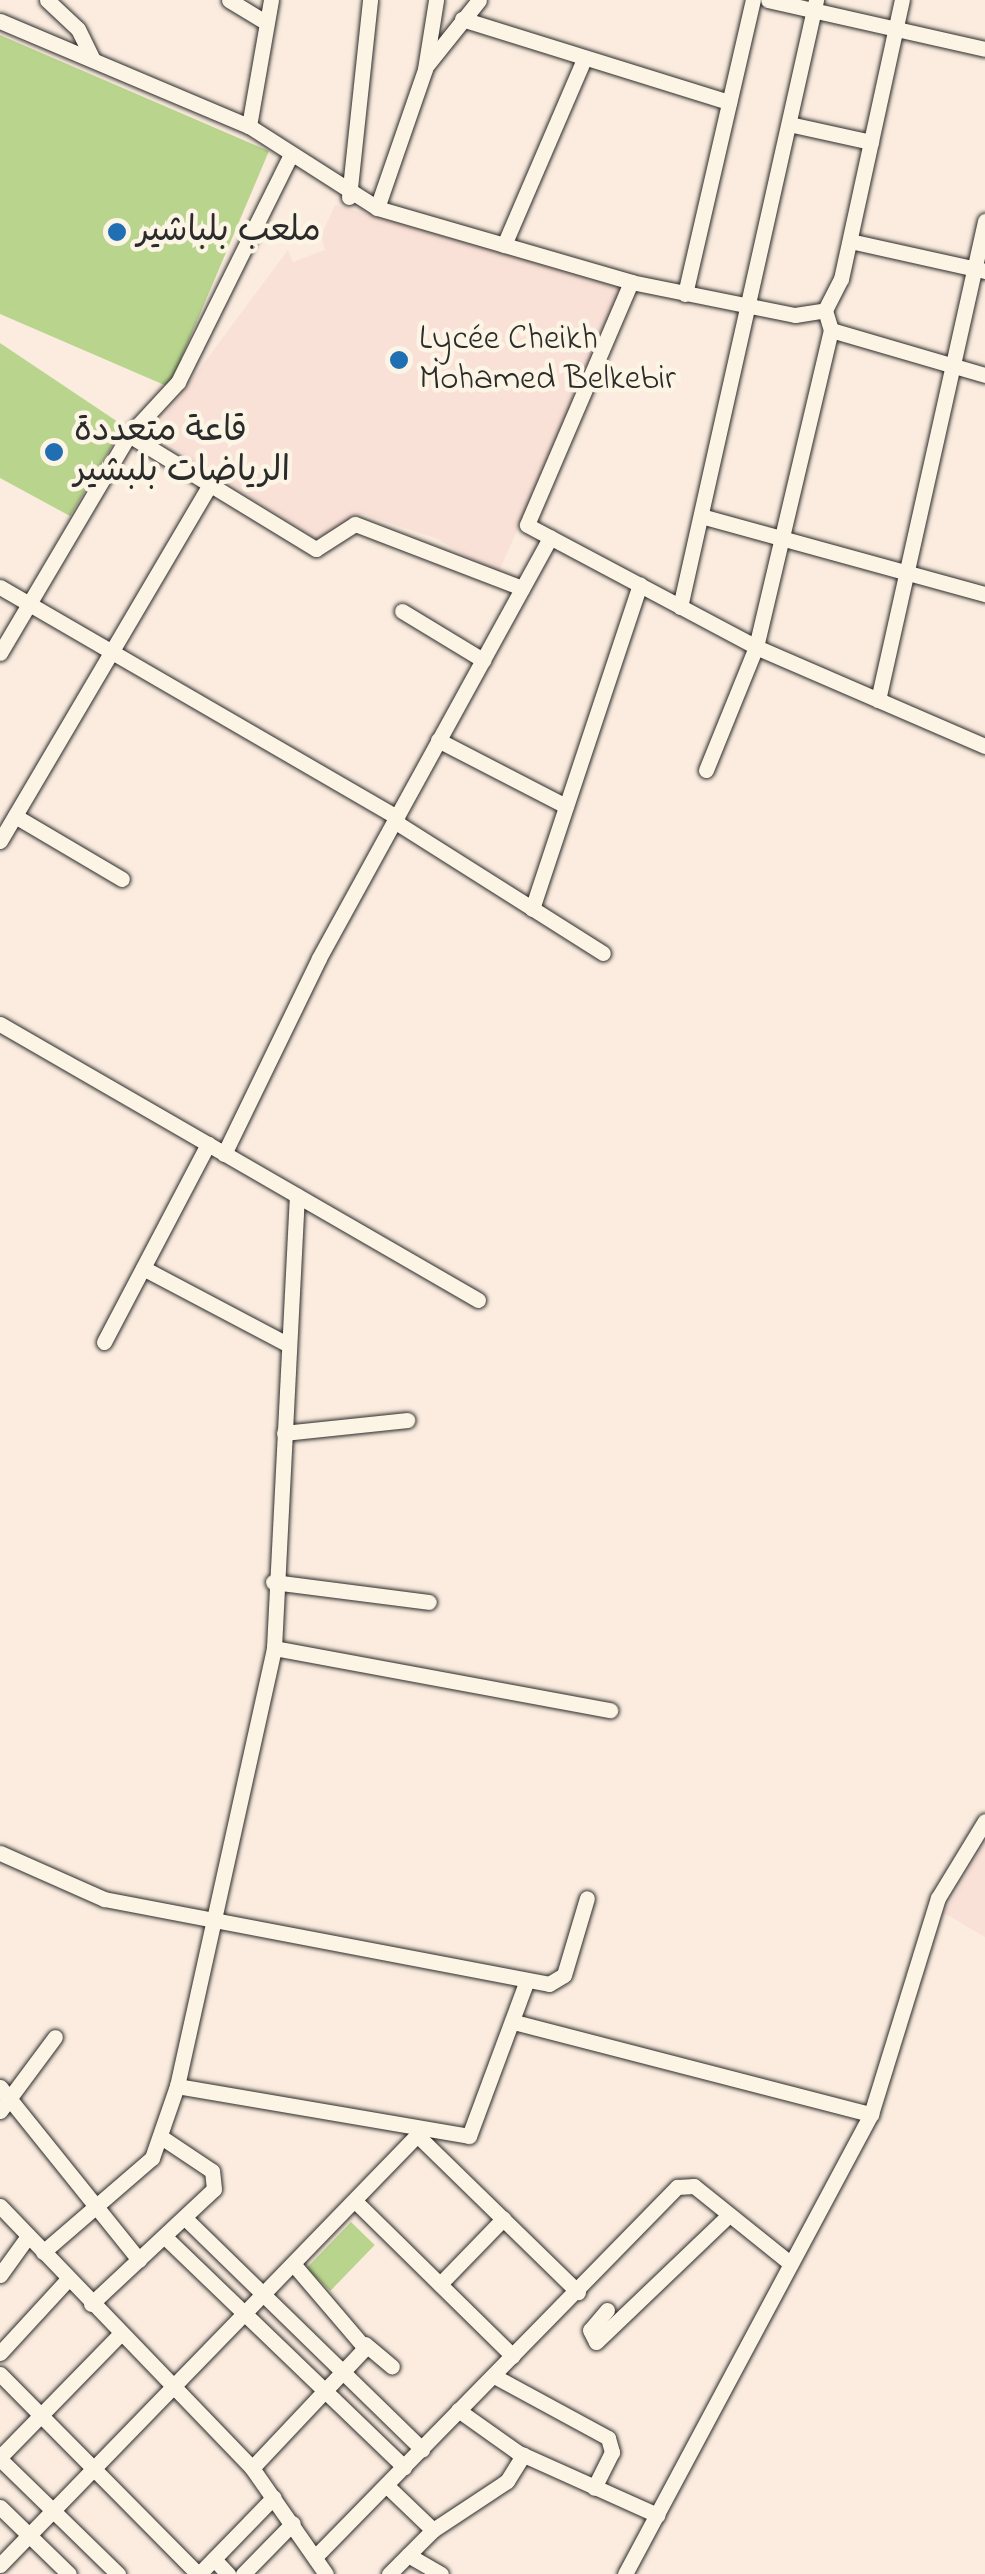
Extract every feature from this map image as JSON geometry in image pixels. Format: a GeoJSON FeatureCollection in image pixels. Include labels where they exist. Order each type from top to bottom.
{"type":"FeatureCollection","features":[{"type":"Feature","properties":{"kind":"street"},"geometry":{"type":"LineString","coordinates":[[46,0],[78,29],[93,60]]}},
{"type":"Feature","properties":{"kind":"street"},"geometry":{"type":"LineString","coordinates":[[228,0],[268,23]]}},
{"type":"Feature","properties":{"kind":"street"},"geometry":{"type":"LineString","coordinates":[[249,126],[272,0]]}},
{"type":"Feature","properties":{"kind":"street"},"geometry":{"type":"LineString","coordinates":[[348,196],[370,0]]}},
{"type":"Feature","properties":{"kind":"street"},"geometry":{"type":"LineString","coordinates":[[376,208],[425,68],[436,0]]}},
{"type":"Feature","properties":{"kind":"street"},"geometry":{"type":"LineString","coordinates":[[425,68],[478,0]]}},
{"type":"Feature","properties":{"kind":"street"},"geometry":{"type":"LineString","coordinates":[[685,294],[753,0]]}},
{"type":"Feature","properties":{"kind":"street"},"geometry":{"type":"LineString","coordinates":[[768,0],[815,5],[985,49]]}},
{"type":"Feature","properties":{"kind":"street"},"geometry":{"type":"LineString","coordinates":[[706,770],[756,647],[830,330],[825,310],[850,241],[902,0]]}},
{"type":"Feature","properties":{"kind":"street"},"geometry":{"type":"LineString","coordinates":[[680,606],[815,5]]}},
{"type":"Feature","properties":{"kind":"street"},"geometry":{"type":"LineString","coordinates":[[462,19],[729,102]]}},
{"type":"Feature","properties":{"kind":"street"},"geometry":{"type":"LineString","coordinates":[[0,21],[249,126],[348,196],[376,208],[631,282],[750,306],[825,310]]}},
{"type":"Feature","properties":{"kind":"street"},"geometry":{"type":"LineString","coordinates":[[504,245],[584,59]]}},
{"type":"Feature","properties":{"kind":"street"},"geometry":{"type":"LineString","coordinates":[[789,124],[871,142]]}},
{"type":"Feature","properties":{"kind":"street"},"geometry":{"type":"LineString","coordinates":[[0,653],[129,436],[178,382],[291,154]]}},
{"type":"Feature","properties":{"kind":"street"},"geometry":{"type":"LineString","coordinates":[[878,700],[952,365],[980,270],[985,221]]}},
{"type":"Feature","properties":{"kind":"street"},"geometry":{"type":"LineString","coordinates":[[850,241],[980,270]]}},
{"type":"Feature","properties":{"kind":"street"},"geometry":{"type":"LineString","coordinates":[[631,282],[527,525],[756,647],[985,746]]}},
{"type":"Feature","properties":{"kind":"street"},"geometry":{"type":"LineString","coordinates":[[830,330],[985,375]]}},
{"type":"Feature","properties":{"kind":"street"},"geometry":{"type":"LineString","coordinates":[[129,436],[316,549],[355,524],[522,588]]}},
{"type":"Feature","properties":{"kind":"street"},"geometry":{"type":"LineString","coordinates":[[0,841],[210,485]]}},
{"type":"Feature","properties":{"kind":"street"},"geometry":{"type":"LineString","coordinates":[[701,516],[985,594]]}},
{"type":"Feature","properties":{"kind":"street"},"geometry":{"type":"LineString","coordinates":[[224,1154],[395,819],[550,537]]}},
{"type":"Feature","properties":{"kind":"street"},"geometry":{"type":"LineString","coordinates":[[532,909],[640,585]]}},
{"type":"Feature","properties":{"kind":"street"},"geometry":{"type":"LineString","coordinates":[[0,586],[30,600],[395,819],[603,954]]}},
{"type":"Feature","properties":{"kind":"street"},"geometry":{"type":"LineString","coordinates":[[402,611],[482,660]]}},
{"type":"Feature","properties":{"kind":"street"},"geometry":{"type":"LineString","coordinates":[[438,740],[566,806]]}},
{"type":"Feature","properties":{"kind":"street"},"geometry":{"type":"LineString","coordinates":[[15,816],[122,879]]}},
{"type":"Feature","properties":{"kind":"street"},"geometry":{"type":"LineString","coordinates":[[0,1024],[478,1300]]}},
{"type":"Feature","properties":{"kind":"street"},"geometry":{"type":"LineString","coordinates":[[104,1342],[208,1144]]}},
{"type":"Feature","properties":{"kind":"street"},"geometry":{"type":"LineString","coordinates":[[43,2252],[164,2139],[177,2086],[210,1923],[274,1648],[273,1582],[297,1196]]}},
{"type":"Feature","properties":{"kind":"street"},"geometry":{"type":"LineString","coordinates":[[143,1268],[287,1344]]}},
{"type":"Feature","properties":{"kind":"street"},"geometry":{"type":"LineString","coordinates":[[284,1433],[407,1420]]}},
{"type":"Feature","properties":{"kind":"street"},"geometry":{"type":"LineString","coordinates":[[273,1582],[429,1602]]}},
{"type":"Feature","properties":{"kind":"street"},"geometry":{"type":"LineString","coordinates":[[274,1648],[610,1710]]}},
{"type":"Feature","properties":{"kind":"street"},"geometry":{"type":"LineString","coordinates":[[624,2574],[871,2114],[938,1898],[985,1822]]}},
{"type":"Feature","properties":{"kind":"street"},"geometry":{"type":"LineString","coordinates":[[0,1853],[104,1898],[210,1923],[527,1980],[562,1979],[587,1898]]}},
{"type":"Feature","properties":{"kind":"street"},"geometry":{"type":"LineString","coordinates":[[177,2086],[460,2138],[476,2130],[527,1980]]}},
{"type":"Feature","properties":{"kind":"street"},"geometry":{"type":"LineString","coordinates":[[514,2022],[871,2114]]}},
{"type":"Feature","properties":{"kind":"street"},"geometry":{"type":"LineString","coordinates":[[0,2111],[6,2091],[55,2038]]}},
{"type":"Feature","properties":{"kind":"street"},"geometry":{"type":"LineString","coordinates":[[6,2091],[140,2260]]}},
{"type":"Feature","properties":{"kind":"street"},"geometry":{"type":"LineString","coordinates":[[0,2565],[175,2389],[420,2132]]}},
{"type":"Feature","properties":{"kind":"street"},"geometry":{"type":"LineString","coordinates":[[420,2132],[503,2219],[622,2326]]}},
{"type":"Feature","properties":{"kind":"street"},"geometry":{"type":"LineString","coordinates":[[91,2304],[186,2219],[215,2176],[164,2139]]}},
{"type":"Feature","properties":{"kind":"street"},"geometry":{"type":"LineString","coordinates":[[314,2557],[681,2185],[729,2215],[791,2264]]}},
{"type":"Feature","properties":{"kind":"street"},"geometry":{"type":"LineString","coordinates":[[355,2201],[513,2356]]}},
{"type":"Feature","properties":{"kind":"street"},"geometry":{"type":"LineString","coordinates":[[0,2206],[252,2468],[326,2574]]}},
{"type":"Feature","properties":{"kind":"street"},"geometry":{"type":"LineString","coordinates":[[606,2310],[593,2340],[622,2326],[729,2215]]}},
{"type":"Feature","properties":{"kind":"street"},"geometry":{"type":"LineString","coordinates":[[186,2219],[422,2449]]}},
{"type":"Feature","properties":{"kind":"street"},"geometry":{"type":"LineString","coordinates":[[440,2284],[503,2219]]}},
{"type":"Feature","properties":{"kind":"street"},"geometry":{"type":"LineString","coordinates":[[0,2275],[28,2236]]}},
{"type":"Feature","properties":{"kind":"street"},"geometry":{"type":"LineString","coordinates":[[165,2237],[404,2467]]}},
{"type":"Feature","properties":{"kind":"street"},"geometry":{"type":"LineString","coordinates":[[294,2264],[365,2344],[392,2367]]}},
{"type":"Feature","properties":{"kind":"street"},"geometry":{"type":"LineString","coordinates":[[0,2353],[68,2279]]}},
{"type":"Feature","properties":{"kind":"street"},"geometry":{"type":"LineString","coordinates":[[118,2574],[0,2458],[120,2334]]}},
{"type":"Feature","properties":{"kind":"street"},"geometry":{"type":"LineString","coordinates":[[252,2468],[345,2374],[365,2344]]}},
{"type":"Feature","properties":{"kind":"street"},"geometry":{"type":"LineString","coordinates":[[0,2374],[198,2574],[274,2496]]}},
{"type":"Feature","properties":{"kind":"street"},"geometry":{"type":"LineString","coordinates":[[494,2376],[608,2438],[594,2488]]}},
{"type":"Feature","properties":{"kind":"street"},"geometry":{"type":"LineString","coordinates":[[458,2410],[523,2454],[657,2515]]}},
{"type":"Feature","properties":{"kind":"street"},"geometry":{"type":"LineString","coordinates":[[389,2574],[434,2530],[498,2488],[523,2454]]}},
{"type":"Feature","properties":{"kind":"street"},"geometry":{"type":"LineString","coordinates":[[386,2485],[434,2530]]}},
{"type":"Feature","properties":{"kind":"street"},"geometry":{"type":"LineString","coordinates":[[0,2506],[70,2574]]}},
{"type":"Feature","properties":{"kind":"street"},"geometry":{"type":"LineString","coordinates":[[243,2574],[293,2523]]}},
{"type":"Feature","properties":{"kind":"street"},"geometry":{"type":"LineString","coordinates":[[408,2555],[441,2574]]}},
{"type":"Feature","properties":{"kind":"street"},"geometry":{"type":"LineString","coordinates":[[214,2559],[228,2574]]}},
{"type":"Feature","properties":{"kind":"shaded area","name":"Lycée Cheikh Mohamed Belkebir"},"geometry":{"type":"Polygon","coordinates":[[[335,205],[623,287],[498,574],[435,538],[362,514],[319,541],[152,433],[288,250],[293,262],[325,250],[321,236],[335,205]]]}},
{"type":"Feature","properties":{"kind":"shaded area"},"geometry":{"type":"Polygon","coordinates":[[[985,1842],[985,1937],[944,1913],[985,1842]]]}},
{"type":"Feature","properties":{"kind":"green space","name":"ملعب بلباشير"},"geometry":{"type":"Polygon","coordinates":[[[0,35],[269,151],[169,387],[0,314],[0,35]]]}},
{"type":"Feature","properties":{"kind":"green space","name":"قاعة متعددة الرياضات بلبشير"},"geometry":{"type":"Polygon","coordinates":[[[0,343],[124,426],[70,516],[0,478],[0,343]]]}},
{"type":"Feature","properties":{"kind":"green space"},"geometry":{"type":"Polygon","coordinates":[[[351,2222],[375,2245],[330,2291],[307,2268],[351,2222]]]}},
{"type":"Feature","properties":{"kind":"place","name":"ملعب بلباشير"},"geometry":{"type":"Point","coordinates":[117,232]}},
{"type":"Feature","properties":{"kind":"place","name":"Lycée Cheikh Mohamed Belkebir"},"geometry":{"type":"Point","coordinates":[399,360]}},
{"type":"Feature","properties":{"kind":"place","name":"قاعة متعددة الرياضات بلبشير"},"geometry":{"type":"Point","coordinates":[54,452]}}]}
